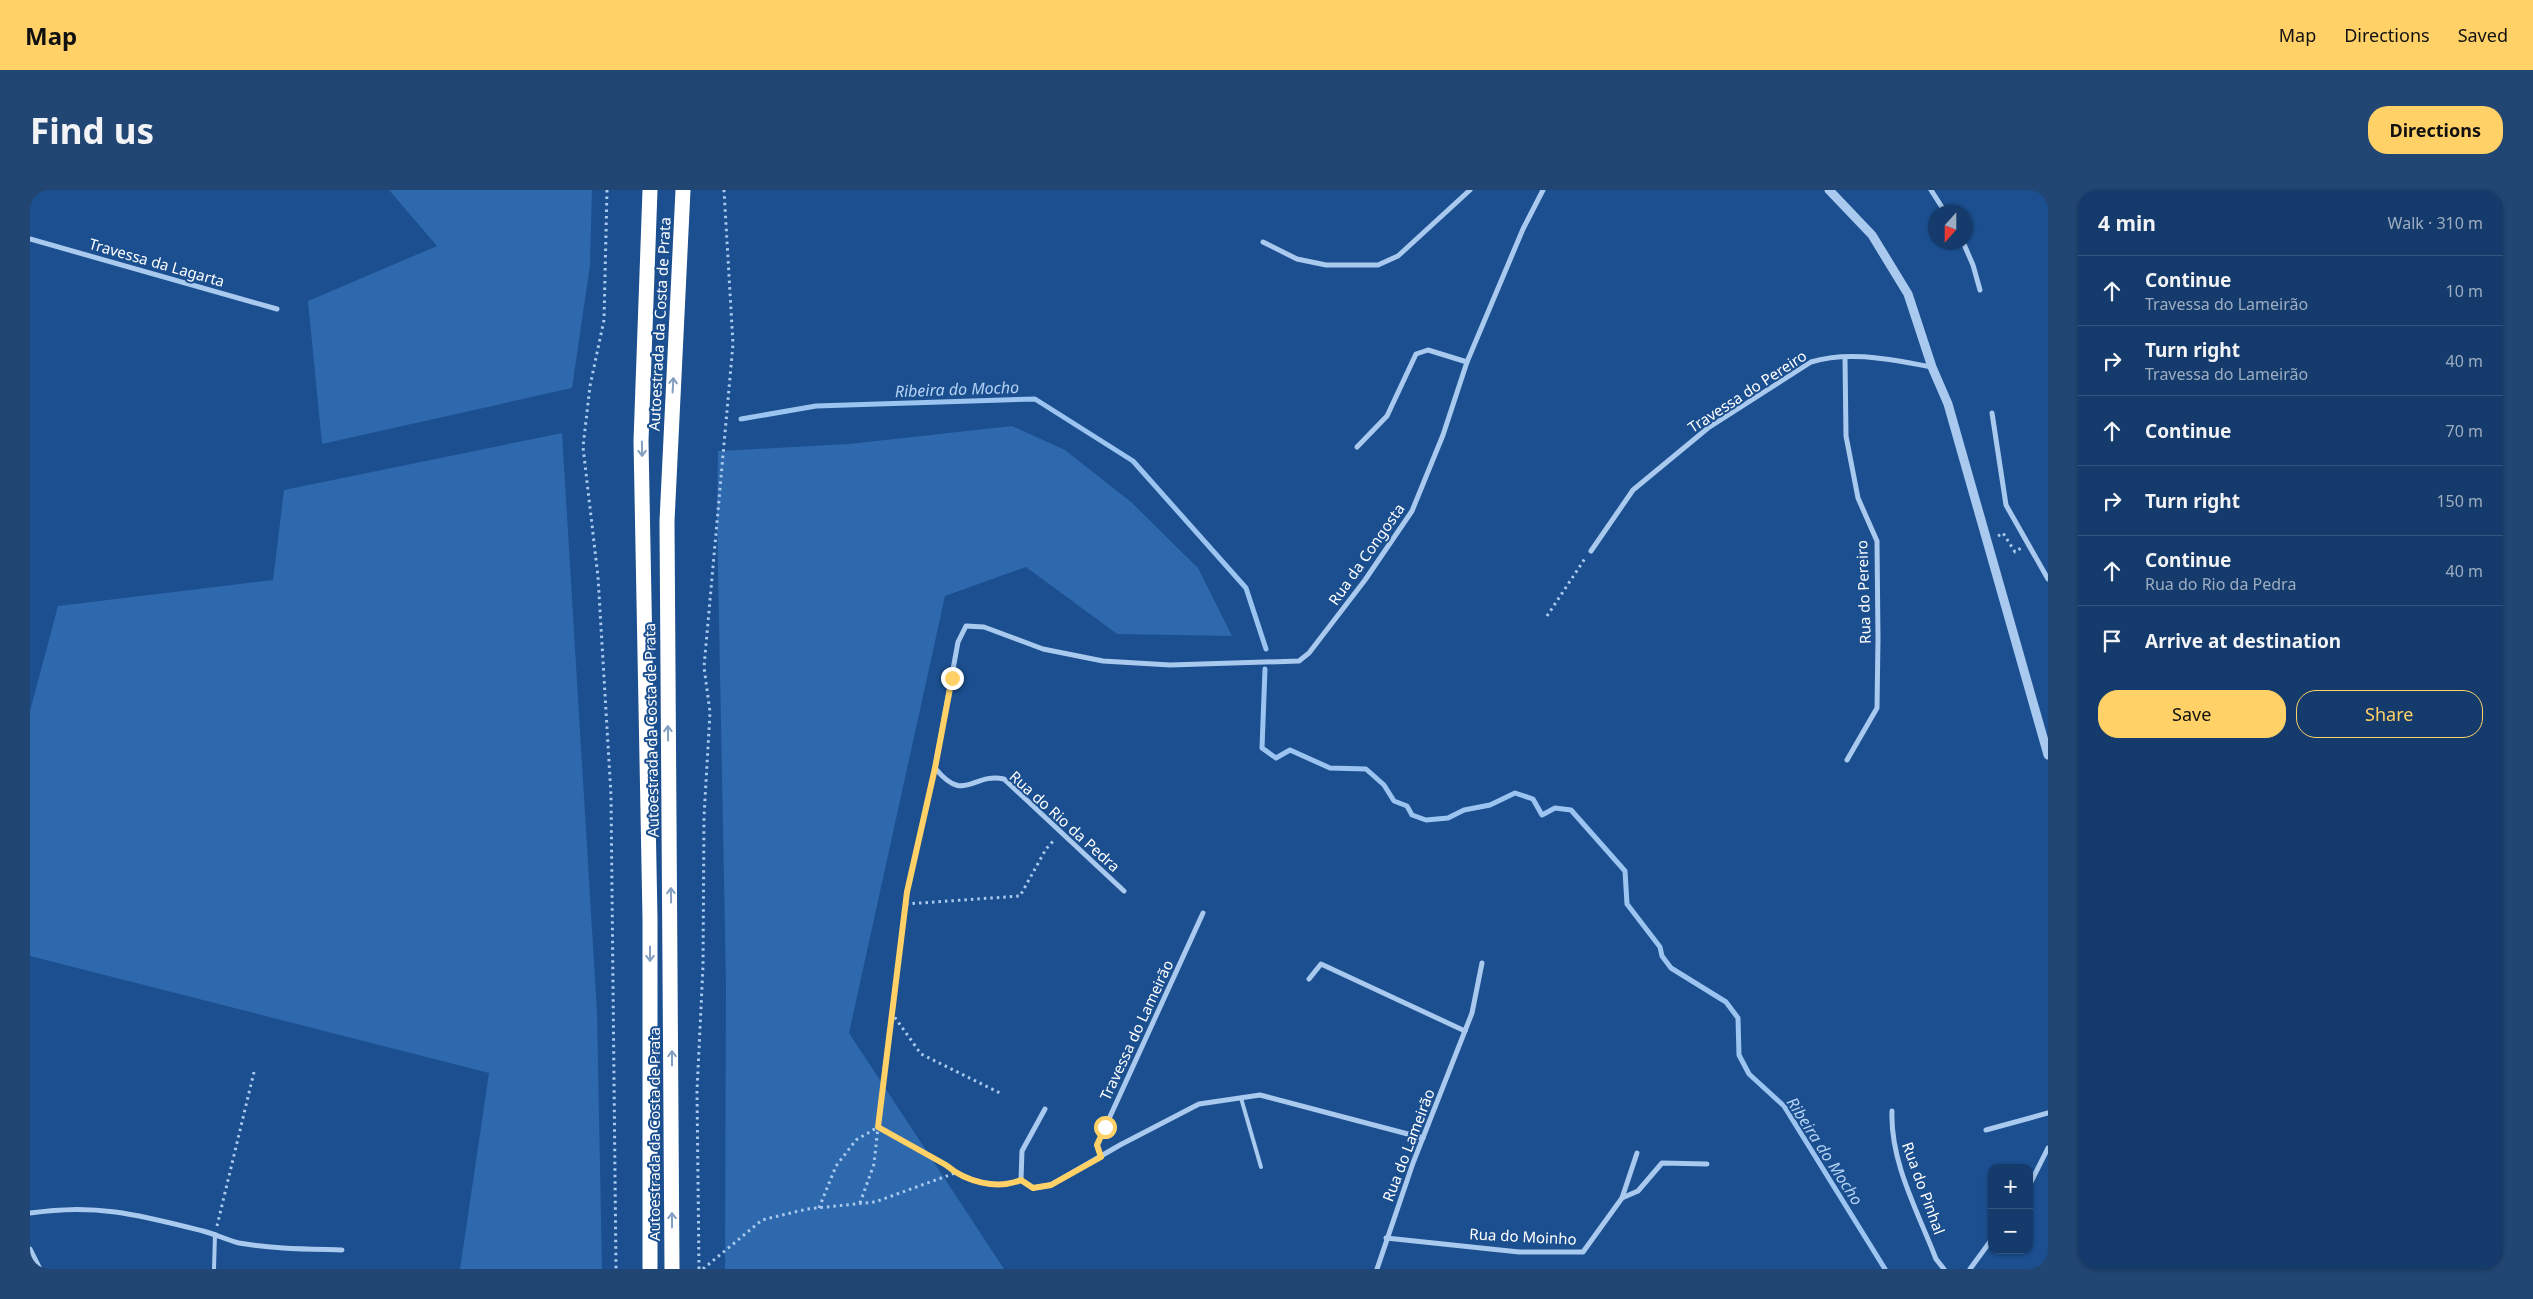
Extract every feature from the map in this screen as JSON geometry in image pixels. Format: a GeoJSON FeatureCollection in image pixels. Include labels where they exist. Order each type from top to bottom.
{"type":"FeatureCollection","features":[{"type":"Feature","properties":{"kind":"highway","name":"Autoestrada da Costa de Prata"},"geometry":{"type":"LineString","coordinates":[[650,190],[641,442],[650,919],[650,1269]]}},
{"type":"Feature","properties":{"kind":"highway","name":"Autoestrada da Costa de Prata"},"geometry":{"type":"LineString","coordinates":[[672,1269],[667,521],[683,190]]}},
{"type":"Feature","properties":{"kind":"street"},"geometry":{"type":"LineString","coordinates":[[1263,242],[1297,259],[1326,265],[1378,265],[1398,256],[1470,190]]}},
{"type":"Feature","properties":{"kind":"street","name":"Rua da Congosta"},"geometry":{"type":"LineString","coordinates":[[935,768],[958,642],[966,626],[984,627],[1043,649],[1103,661],[1170,665],[1299,662],[1309,653],[1364,580],[1412,511],[1443,435],[1467,362],[1523,229],[1543,190]]}},
{"type":"Feature","properties":{"kind":"street"},"geometry":{"type":"LineString","coordinates":[[1828,190],[1872,235],[1908,294],[1932,367],[1948,404],[2048,756]]}},
{"type":"Feature","properties":{"kind":"street"},"geometry":{"type":"LineString","coordinates":[[1931,190],[1941,205]]}},
{"type":"Feature","properties":{"kind":"street","name":"Travessa da Lagarta"},"geometry":{"type":"LineString","coordinates":[[30,239],[277,309]]}},
{"type":"Feature","properties":{"kind":"street"},"geometry":{"type":"LineString","coordinates":[[1966,250],[1980,290]]}},
{"type":"Feature","properties":{"kind":"street"},"geometry":{"type":"LineString","coordinates":[[1357,447],[1387,416],[1416,354],[1428,350],[1467,362]]}},
{"type":"Feature","properties":{"kind":"street","name":"Travessa do Pereiro"},"geometry":{"type":"LineString","coordinates":[[1591,551],[1633,490],[1708,428],[1811,362],[1829,356],[1846,358]]}},
{"type":"Feature","properties":{"kind":"street"},"geometry":{"type":"LineString","coordinates":[[1846,358],[1868,356],[1932,367]]}},
{"type":"Feature","properties":{"kind":"street","name":"Rua do Pereiro"},"geometry":{"type":"LineString","coordinates":[[1846,358],[1846,436],[1858,498],[1877,541],[1878,639],[1877,708],[1847,760]]}},
{"type":"Feature","properties":{"kind":"street"},"geometry":{"type":"LineString","coordinates":[[1992,413],[2006,505],[2048,579]]}},
{"type":"Feature","properties":{"kind":"street","name":"Rua do Rio da Pedra"},"geometry":{"type":"LineString","coordinates":[[935,768],[946,782],[960,787],[994,777],[1004,779],[1124,891]]}},
{"type":"Feature","properties":{"kind":"street","name":"Travessa do Lameirão"},"geometry":{"type":"LineString","coordinates":[[1101,1157],[1097,1145],[1203,914]]}},
{"type":"Feature","properties":{"kind":"street","name":"Rua do Lameirão"},"geometry":{"type":"LineString","coordinates":[[1377,1269],[1386,1238],[1423,1138],[1472,1013],[1482,963]]}},
{"type":"Feature","properties":{"kind":"street"},"geometry":{"type":"LineString","coordinates":[[1309,980],[1321,964],[1465,1031]]}},
{"type":"Feature","properties":{"kind":"street"},"geometry":{"type":"LineString","coordinates":[[1045,1109],[1022,1151],[1021,1180],[1033,1188],[1051,1185],[1199,1104],[1260,1095],[1423,1138]]}},
{"type":"Feature","properties":{"kind":"street","name":"Rua do Pinhal"},"geometry":{"type":"LineString","coordinates":[[1892,1111],[1891,1132],[1897,1160],[1936,1258],[1944,1269]]}},
{"type":"Feature","properties":{"kind":"street"},"geometry":{"type":"LineString","coordinates":[[1986,1130],[2048,1113]]}},
{"type":"Feature","properties":{"kind":"street"},"geometry":{"type":"LineString","coordinates":[[2033,1178],[2048,1148]]}},
{"type":"Feature","properties":{"kind":"street"},"geometry":{"type":"LineString","coordinates":[[1622,1198],[1637,1153]]}},
{"type":"Feature","properties":{"kind":"street","name":"Rua do Moinho"},"geometry":{"type":"LineString","coordinates":[[1386,1238],[1519,1252],[1583,1252],[1622,1198],[1638,1191],[1662,1163],[1707,1164]]}},
{"type":"Feature","properties":{"kind":"street"},"geometry":{"type":"LineString","coordinates":[[30,1213],[63,1208],[106,1209],[215,1234],[238,1242],[288,1248],[342,1250]]}},
{"type":"Feature","properties":{"kind":"street"},"geometry":{"type":"LineString","coordinates":[[1970,1269],[1988,1244]]}},
{"type":"Feature","properties":{"kind":"street"},"geometry":{"type":"LineString","coordinates":[[30,1249],[40,1269]]}},
{"type":"Feature","properties":{"kind":"lane"},"geometry":{"type":"LineString","coordinates":[[1242,1098],[1261,1167]]}},
{"type":"Feature","properties":{"kind":"lane"},"geometry":{"type":"LineString","coordinates":[[214,1269],[215,1234]]}},
{"type":"Feature","properties":{"kind":"path"},"geometry":{"type":"LineString","coordinates":[[607,190],[604,320],[590,386],[583,447],[598,577],[610,795],[616,1269]]}},
{"type":"Feature","properties":{"kind":"path"},"geometry":{"type":"LineString","coordinates":[[701,1269],[697,1091],[703,966],[704,817],[710,712],[704,667],[733,344],[724,190]]}},
{"type":"Feature","properties":{"kind":"path"},"geometry":{"type":"LineString","coordinates":[[1986,542],[2004,533],[2016,552],[2028,544]]}},
{"type":"Feature","properties":{"kind":"path"},"geometry":{"type":"LineString","coordinates":[[1547,616],[1591,551]]}},
{"type":"Feature","properties":{"kind":"path"},"geometry":{"type":"LineString","coordinates":[[860,1203],[874,1164],[891,1011],[906,904],[935,768]]}},
{"type":"Feature","properties":{"kind":"path"},"geometry":{"type":"LineString","coordinates":[[906,904],[1020,896],[1046,850],[1061,832]]}},
{"type":"Feature","properties":{"kind":"path"},"geometry":{"type":"LineString","coordinates":[[891,1011],[921,1054],[1002,1094]]}},
{"type":"Feature","properties":{"kind":"path"},"geometry":{"type":"LineString","coordinates":[[215,1234],[254,1072]]}},
{"type":"Feature","properties":{"kind":"path"},"geometry":{"type":"LineString","coordinates":[[819,1208],[836,1166],[856,1140],[878,1127]]}},
{"type":"Feature","properties":{"kind":"path"},"geometry":{"type":"LineString","coordinates":[[878,1127],[946,1165],[955,1173],[990,1185],[1012,1184],[1021,1180]]}},
{"type":"Feature","properties":{"kind":"path"},"geometry":{"type":"LineString","coordinates":[[701,1269],[762,1220],[819,1208],[875,1202],[955,1173]]}},
{"type":"Feature","properties":{"kind":"shaded area"},"geometry":{"type":"Polygon","coordinates":[[[389,190],[592,190],[590,265],[572,388],[322,444],[308,301],[437,246],[389,190]]]}},
{"type":"Feature","properties":{"kind":"shaded area"},"geometry":{"type":"Polygon","coordinates":[[[1012,426],[1065,450],[1131,502],[1198,568],[1232,636],[1117,634],[1026,567],[945,596],[849,1033],[1004,1269],[725,1269],[726,983],[717,517],[718,451],[849,444],[1012,426]]]}},
{"type":"Feature","properties":{"kind":"shaded area"},"geometry":{"type":"Polygon","coordinates":[[[562,433],[597,1012],[602,1269],[460,1269],[489,1073],[30,956],[30,711],[58,606],[273,580],[284,490],[562,433]]]}},
{"type":"Feature","properties":{"kind":"waterway","name":"Ribeira do Mocho"},"geometry":{"type":"LineString","coordinates":[[741,419],[816,406],[1035,399],[1133,461],[1246,588],[1266,649]]}},
{"type":"Feature","properties":{"kind":"waterway","name":"Ribeira do Mocho"},"geometry":{"type":"LineString","coordinates":[[1265,669],[1262,748],[1276,758],[1290,750],[1330,768],[1366,769],[1384,785],[1394,801],[1407,806],[1412,815],[1426,820],[1448,818],[1464,810],[1490,805],[1515,793],[1533,799],[1542,815],[1555,808],[1571,810],[1625,871],[1627,904],[1660,947],[1662,956],[1671,968],[1726,1002],[1738,1018],[1739,1055],[1749,1074],[1784,1106],[1885,1269]]}},
{"type":"Feature","properties":{"kind":"route"},"geometry":{"type":"LineString","coordinates":[[952,678],[935,768],[907,892],[878,1127],[946,1165],[955,1173],[990,1185],[1012,1184],[1021,1180],[1033,1188],[1051,1185],[1101,1157],[1097,1145],[1105,1127]]}}]}
